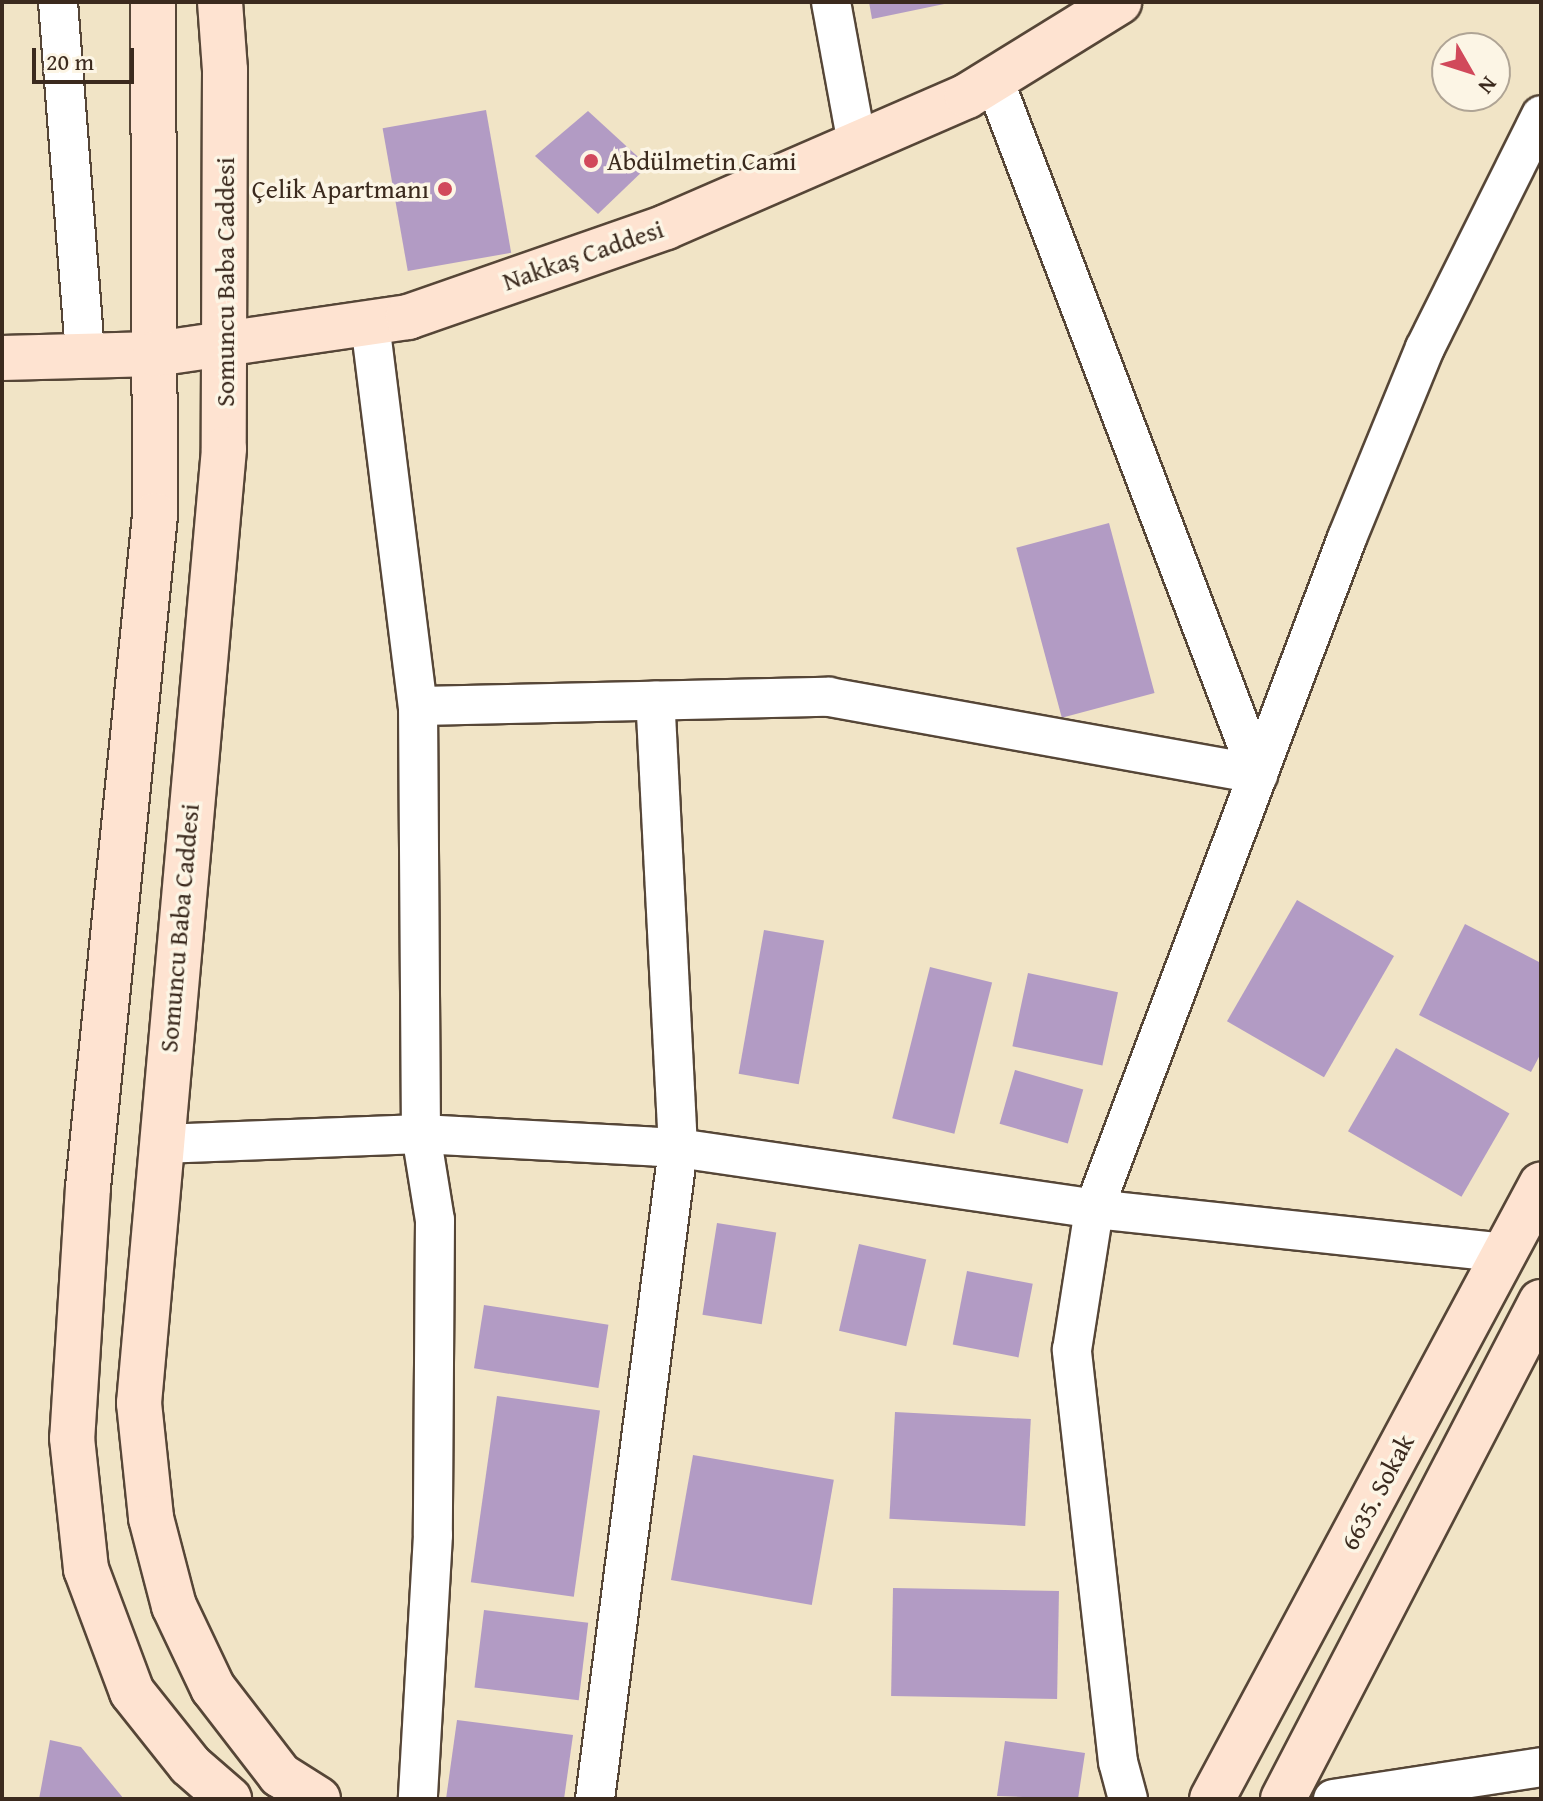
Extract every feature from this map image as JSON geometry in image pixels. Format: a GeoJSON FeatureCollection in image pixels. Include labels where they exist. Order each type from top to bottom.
{"type":"FeatureCollection","features":[{"type":"Feature","properties":{"kind":"main road"},"geometry":{"type":"LineString","coordinates":[[153,2],[155,515],[90,1171],[72,1438],[86,1569],[132,1692],[190,1765],[229,1799]]}},
{"type":"Feature","properties":{"kind":"main road","name":"Somuncu Baba Caddesi"},"geometry":{"type":"LineString","coordinates":[[220,2],[225,70],[224,449],[139,1403],[151,1518],[174,1606],[213,1688],[280,1775],[318,1799]]}},
{"type":"Feature","properties":{"kind":"main road","name":"Nakkaş Caddesi"},"geometry":{"type":"LineString","coordinates":[[2,358],[155,354],[408,317],[666,227],[857,144],[994,80],[1119,2]]}},
{"type":"Feature","properties":{"kind":"main road","name":"6635. Sokak"},"geometry":{"type":"LineString","coordinates":[[1212,1799],[1541,1185]]}},
{"type":"Feature","properties":{"kind":"main road"},"geometry":{"type":"LineString","coordinates":[[1283,1799],[1541,1302]]}},
{"type":"Feature","properties":{"kind":"street"},"geometry":{"type":"LineString","coordinates":[[58,2],[85,355]]}},
{"type":"Feature","properties":{"kind":"street"},"geometry":{"type":"LineString","coordinates":[[831,2],[857,144]]}},
{"type":"Feature","properties":{"kind":"street"},"geometry":{"type":"LineString","coordinates":[[994,80],[1258,774]]}},
{"type":"Feature","properties":{"kind":"street"},"geometry":{"type":"LineString","coordinates":[[1128,1799],[1118,1762],[1072,1350],[1094,1209],[1258,774],[1425,348],[1541,115]]}},
{"type":"Feature","properties":{"kind":"street"},"geometry":{"type":"LineString","coordinates":[[370,323],[418,706],[421,1134],[435,1236],[433,1535],[418,1799]]}},
{"type":"Feature","properties":{"kind":"street"},"geometry":{"type":"LineString","coordinates":[[418,706],[829,697],[1258,774]]}},
{"type":"Feature","properties":{"kind":"street"},"geometry":{"type":"LineString","coordinates":[[595,1799],[678,1148],[655,701]]}},
{"type":"Feature","properties":{"kind":"street"},"geometry":{"type":"LineString","coordinates":[[161,1144],[421,1134],[678,1148],[1094,1209],[1505,1253]]}},
{"type":"Feature","properties":{"kind":"street"},"geometry":{"type":"LineString","coordinates":[[1333,1799],[1541,1767]]}},
{"type":"Feature","properties":{"kind":"building"},"geometry":{"type":"Polygon","coordinates":[[[869,2],[949,2],[949,3],[872,19],[869,2]]]}},
{"type":"Feature","properties":{"kind":"building","name":"Çelik Apartmanı"},"geometry":{"type":"Polygon","coordinates":[[[486,110],[511,253],[408,271],[383,128],[486,110]]]}},
{"type":"Feature","properties":{"kind":"building","name":"Abdülmetin Cami"},"geometry":{"type":"Polygon","coordinates":[[[588,111],[648,166],[598,214],[535,156],[588,111]]]}},
{"type":"Feature","properties":{"kind":"building"},"geometry":{"type":"Polygon","coordinates":[[[1109,523],[1155,693],[1062,718],[1016,548],[1109,523]]]}},
{"type":"Feature","properties":{"kind":"building"},"geometry":{"type":"Polygon","coordinates":[[[1297,900],[1394,956],[1324,1077],[1227,1021],[1297,900]]]}},
{"type":"Feature","properties":{"kind":"building"},"geometry":{"type":"Polygon","coordinates":[[[1465,924],[1541,963],[1541,1053],[1531,1072],[1419,1015],[1465,924]]]}},
{"type":"Feature","properties":{"kind":"building"},"geometry":{"type":"Polygon","coordinates":[[[764,930],[824,941],[799,1084],[739,1074],[764,930]]]}},
{"type":"Feature","properties":{"kind":"building"},"geometry":{"type":"Polygon","coordinates":[[[930,967],[992,982],[954,1134],[892,1118],[930,967]]]}},
{"type":"Feature","properties":{"kind":"building"},"geometry":{"type":"Polygon","coordinates":[[[1028,973],[1118,992],[1102,1065],[1012,1046],[1028,973]]]}},
{"type":"Feature","properties":{"kind":"building"},"geometry":{"type":"Polygon","coordinates":[[[1396,1048],[1509,1114],[1461,1197],[1348,1131],[1396,1048]]]}},
{"type":"Feature","properties":{"kind":"building"},"geometry":{"type":"Polygon","coordinates":[[[1015,1070],[1083,1090],[1068,1143],[1000,1124],[1015,1070]]]}},
{"type":"Feature","properties":{"kind":"building"},"geometry":{"type":"Polygon","coordinates":[[[717,1223],[776,1232],[762,1324],[702,1315],[717,1223]]]}},
{"type":"Feature","properties":{"kind":"building"},"geometry":{"type":"Polygon","coordinates":[[[859,1244],[926,1260],[906,1346],[839,1331],[859,1244]]]}},
{"type":"Feature","properties":{"kind":"building"},"geometry":{"type":"Polygon","coordinates":[[[967,1271],[1033,1284],[1018,1357],[953,1345],[967,1271]]]}},
{"type":"Feature","properties":{"kind":"building"},"geometry":{"type":"Polygon","coordinates":[[[484,1305],[608,1325],[598,1388],[474,1368],[484,1305]]]}},
{"type":"Feature","properties":{"kind":"building"},"geometry":{"type":"Polygon","coordinates":[[[497,1396],[600,1410],[574,1597],[471,1582],[497,1396]]]}},
{"type":"Feature","properties":{"kind":"building"},"geometry":{"type":"Polygon","coordinates":[[[895,1412],[1031,1419],[1025,1526],[889,1519],[895,1412]]]}},
{"type":"Feature","properties":{"kind":"building"},"geometry":{"type":"Polygon","coordinates":[[[693,1455],[834,1480],[812,1605],[671,1580],[693,1455]]]}},
{"type":"Feature","properties":{"kind":"building"},"geometry":{"type":"Polygon","coordinates":[[[893,1588],[1059,1591],[1057,1699],[891,1696],[893,1588]]]}},
{"type":"Feature","properties":{"kind":"building"},"geometry":{"type":"Polygon","coordinates":[[[484,1610],[588,1623],[579,1700],[474,1687],[484,1610]]]}},
{"type":"Feature","properties":{"kind":"building"},"geometry":{"type":"Polygon","coordinates":[[[457,1720],[573,1735],[564,1799],[446,1799],[457,1720]]]}},
{"type":"Feature","properties":{"kind":"building"},"geometry":{"type":"Polygon","coordinates":[[[50,1740],[81,1747],[124,1799],[39,1799],[50,1740]]]}},
{"type":"Feature","properties":{"kind":"building"},"geometry":{"type":"Polygon","coordinates":[[[1005,1741],[1085,1753],[1078,1799],[997,1796],[1005,1741]]]}},
{"type":"Feature","properties":{"kind":"place","name":"Abdülmetin Cami"},"geometry":{"type":"Point","coordinates":[591,161]}},
{"type":"Feature","properties":{"kind":"place","name":"Çelik Apartmanı"},"geometry":{"type":"Point","coordinates":[445,189]}}]}
